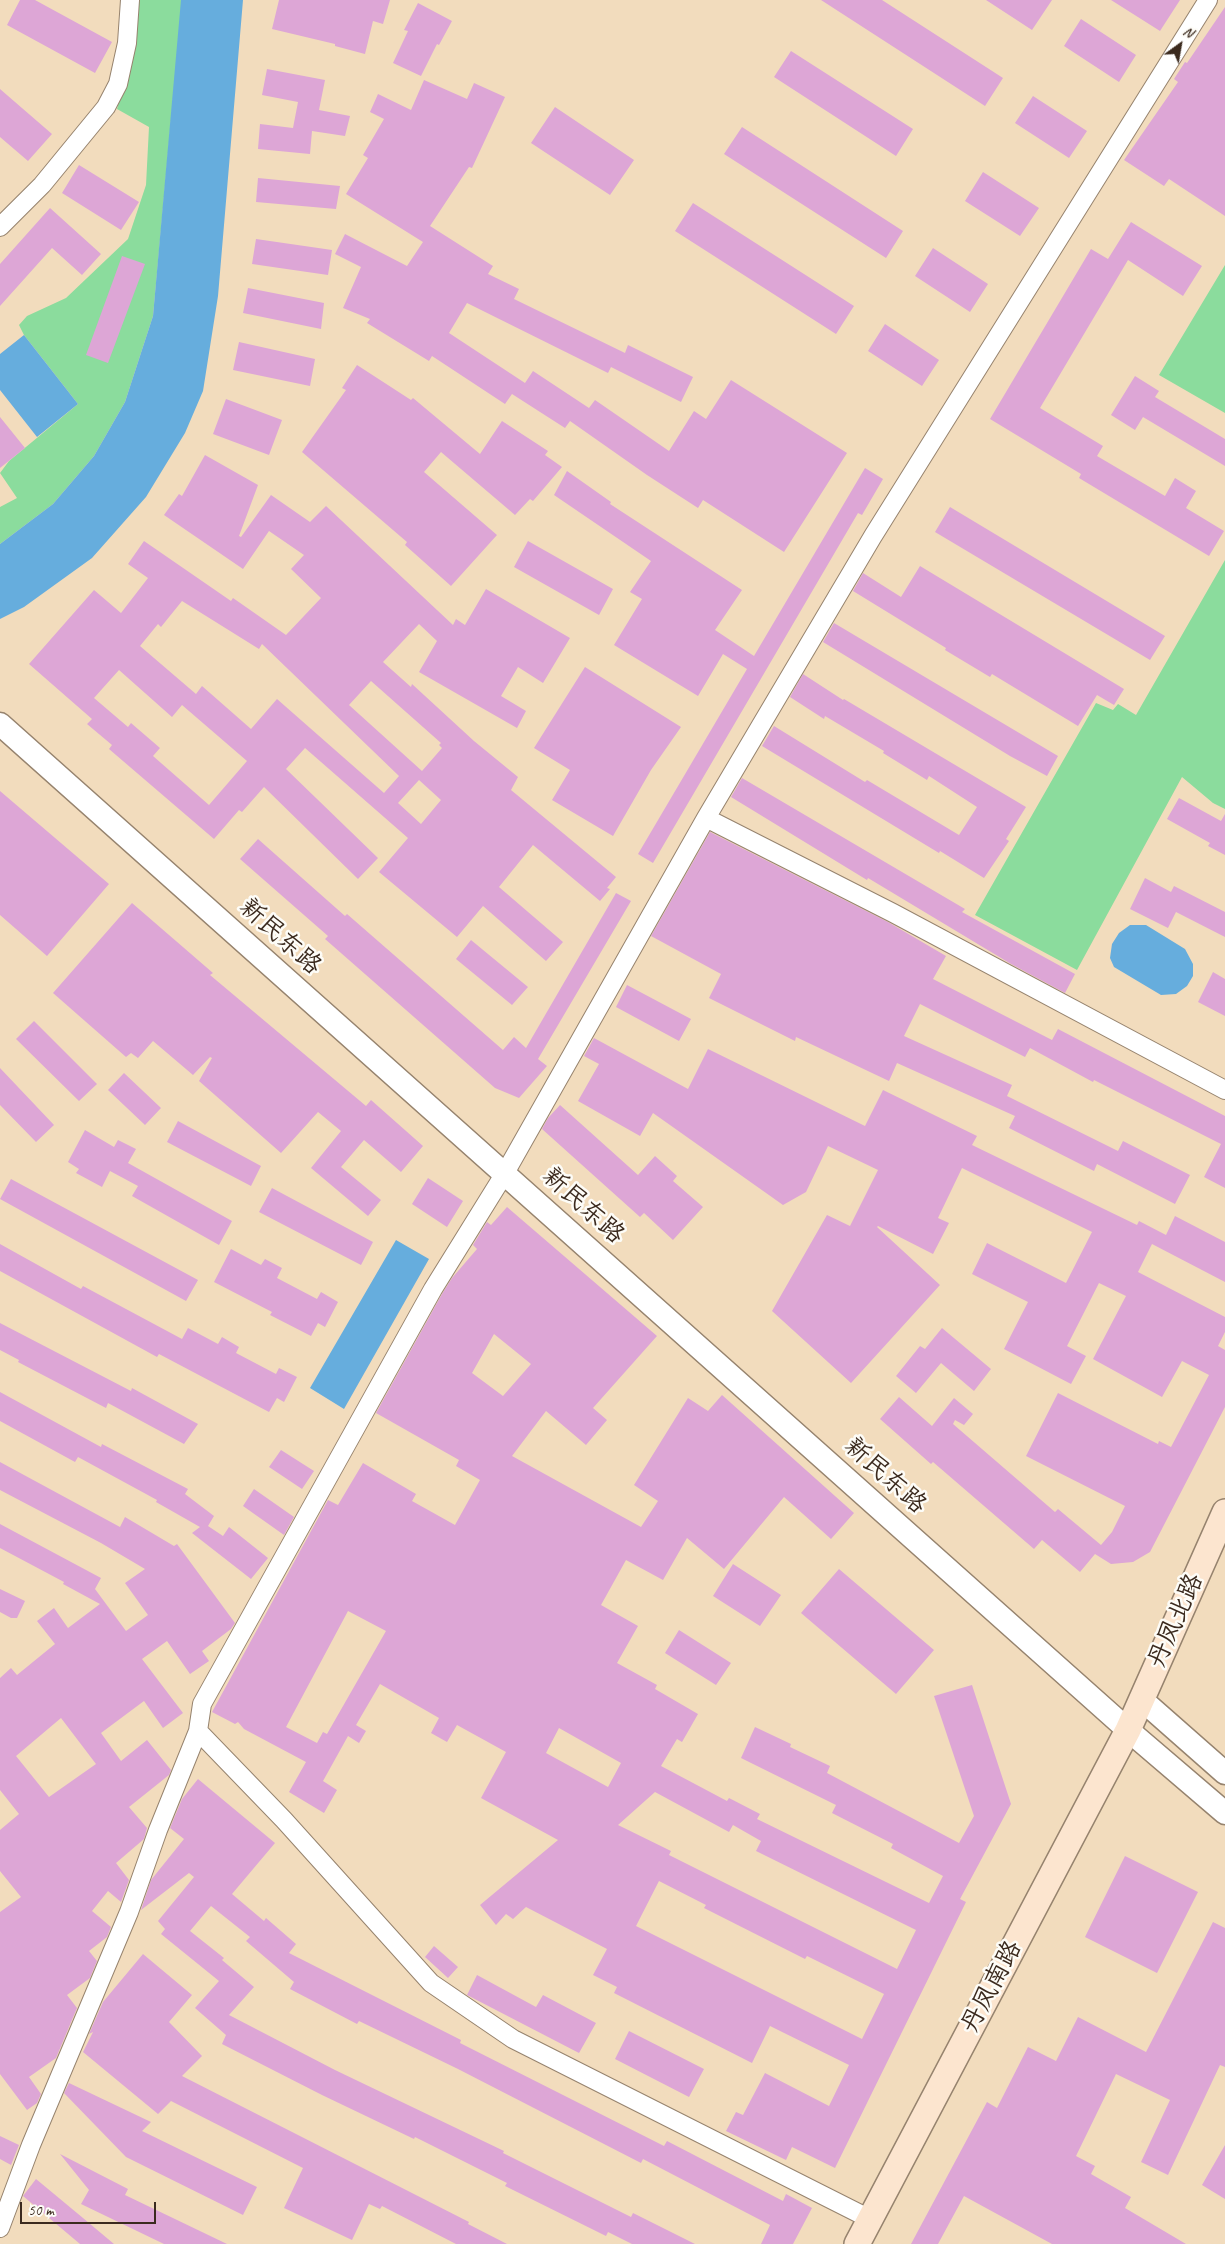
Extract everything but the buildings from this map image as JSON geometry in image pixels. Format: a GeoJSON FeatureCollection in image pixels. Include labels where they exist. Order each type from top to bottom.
{"type":"FeatureCollection","features":[{"type":"Feature","properties":{"kind":"main road","name":"丹凤北路"},"geometry":{"type":"LineString","coordinates":[[1128,1730],[1225,1512]]}},
{"type":"Feature","properties":{"kind":"main road","name":"丹凤南路"},"geometry":{"type":"LineString","coordinates":[[857,2244],[1128,1730]]}},
{"type":"Feature","properties":{"kind":"street"},"geometry":{"type":"LineString","coordinates":[[0,227],[42,185],[106,107],[118,84],[122,67],[127,43],[130,0]]}},
{"type":"Feature","properties":{"kind":"street"},"geometry":{"type":"LineString","coordinates":[[0,2228],[31,2145],[129,1912],[158,1830],[198,1731],[202,1704],[433,1289],[505,1173],[706,818],[878,528],[1208,0]]}},
{"type":"Feature","properties":{"kind":"street","name":"新民东路"},"geometry":{"type":"LineString","coordinates":[[0,724],[1128,1730],[1225,1813]]}},
{"type":"Feature","properties":{"kind":"street"},"geometry":{"type":"LineString","coordinates":[[706,818],[893,914],[1225,1090]]}},
{"type":"Feature","properties":{"kind":"street"},"geometry":{"type":"LineString","coordinates":[[1142,1699],[1225,1773]]}},
{"type":"Feature","properties":{"kind":"street"},"geometry":{"type":"LineString","coordinates":[[198,1731],[284,1820],[431,1983],[513,2039],[870,2219]]}},
{"type":"Feature","properties":{"kind":"green space"},"geometry":{"type":"Polygon","coordinates":[[[135,0],[182,0],[153,316],[125,402],[94,456],[53,504],[0,544],[0,507],[17,498],[0,473],[9,461],[78,404],[24,335],[19,325],[27,316],[66,298],[128,239],[146,185],[149,127],[117,109],[133,43],[135,0]]]}},
{"type":"Feature","properties":{"kind":"green space"},"geometry":{"type":"Polygon","coordinates":[[[1225,265],[1225,413],[1159,375],[1225,265]]]}},
{"type":"Feature","properties":{"kind":"green space"},"geometry":{"type":"Polygon","coordinates":[[[1225,560],[1225,809],[1213,803],[1182,777],[1077,970],[975,915],[1096,703],[1113,710],[1118,704],[1136,715],[1225,560]]]}},
{"type":"Feature","properties":{"kind":"water"},"geometry":{"type":"Polygon","coordinates":[[[181,0],[243,0],[218,296],[203,391],[185,433],[146,497],[92,558],[24,607],[0,619],[0,544],[53,504],[94,456],[125,402],[153,316],[181,0]]]}},
{"type":"Feature","properties":{"kind":"water"},"geometry":{"type":"Polygon","coordinates":[[[24,335],[78,404],[37,437],[0,390],[0,354],[24,335]]]}},
{"type":"Feature","properties":{"kind":"water"},"geometry":{"type":"Polygon","coordinates":[[[1130,925],[1146,925],[1185,949],[1193,964],[1193,976],[1187,986],[1176,994],[1161,995],[1114,967],[1110,958],[1112,944],[1119,933],[1130,925]]]}},
{"type":"Feature","properties":{"kind":"water"},"geometry":{"type":"Polygon","coordinates":[[[396,1240],[429,1259],[344,1409],[310,1388],[396,1240]]]}}]}
